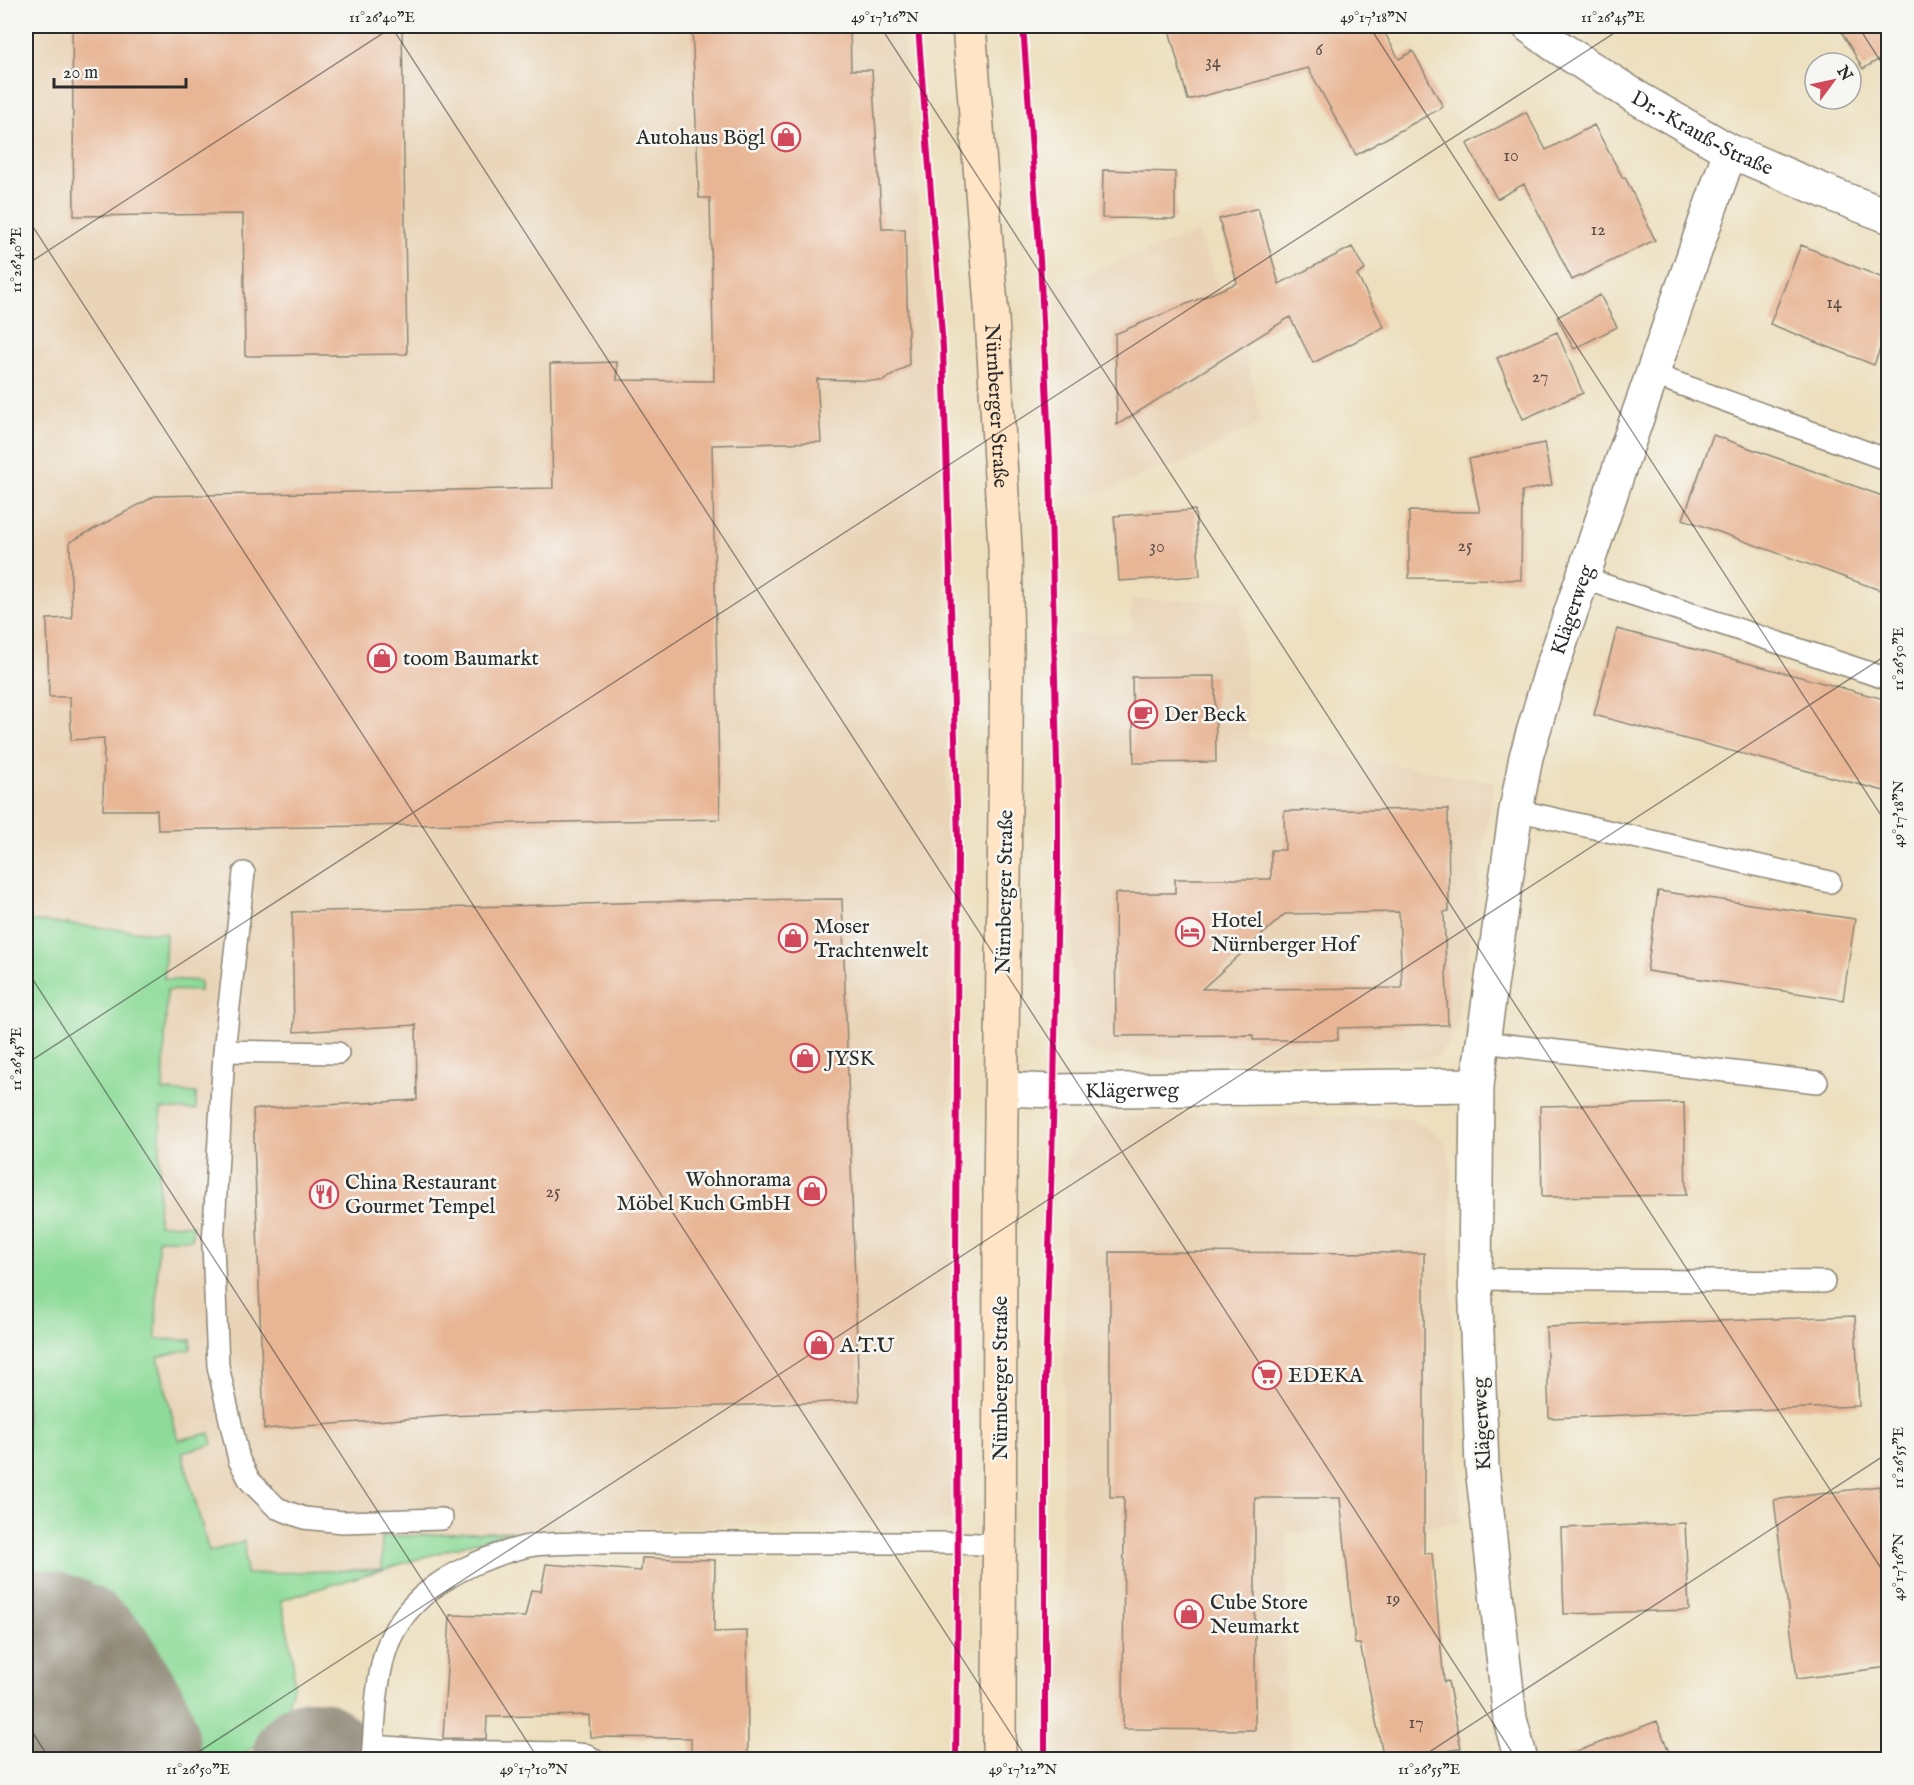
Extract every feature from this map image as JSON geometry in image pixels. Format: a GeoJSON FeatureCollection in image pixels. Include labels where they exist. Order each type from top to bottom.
{"type":"FeatureCollection","features":[{"type":"Feature","properties":{"kind":"main road","name":"Nürnberger Straße"},"geometry":{"type":"LineString","coordinates":[[969,26],[992,307],[1005,548],[1007,653],[1000,1194],[999,1760]]}},
{"type":"Feature","properties":{"kind":"street","name":"Dr.-Krauß-Straße"},"geometry":{"type":"LineString","coordinates":[[1528,26],[1636,97],[1730,151],[1888,216]]}},
{"type":"Feature","properties":{"kind":"street","name":"Klägerweg"},"geometry":{"type":"LineString","coordinates":[[1521,1760],[1510,1719],[1482,1467],[1475,1279],[1477,1085],[1516,810],[1526,757],[1551,670],[1730,151]]}},
{"type":"Feature","properties":{"kind":"street","name":"Klägerweg"},"geometry":{"type":"LineString","coordinates":[[1003,1089],[1054,1091],[1477,1085]]}},
{"type":"Feature","properties":{"kind":"lane"},"geometry":{"type":"LineString","coordinates":[[1652,374],[1888,460]]}},
{"type":"Feature","properties":{"kind":"lane"},"geometry":{"type":"LineString","coordinates":[[1583,578],[1888,679]]}},
{"type":"Feature","properties":{"kind":"lane"},"geometry":{"type":"LineString","coordinates":[[1516,810],[1830,882]]}},
{"type":"Feature","properties":{"kind":"lane"},"geometry":{"type":"LineString","coordinates":[[244,873],[224,1051],[213,1244],[218,1366],[240,1460],[250,1481],[277,1508],[304,1518],[343,1522],[442,1519]]}},
{"type":"Feature","properties":{"kind":"lane"},"geometry":{"type":"LineString","coordinates":[[1483,1042],[1816,1082]]}},
{"type":"Feature","properties":{"kind":"lane"},"geometry":{"type":"LineString","coordinates":[[224,1051],[338,1053]]}},
{"type":"Feature","properties":{"kind":"lane"},"geometry":{"type":"LineString","coordinates":[[1475,1279],[1824,1282]]}},
{"type":"Feature","properties":{"kind":"lane"},"geometry":{"type":"LineString","coordinates":[[594,1760],[587,1755],[567,1753],[438,1750],[372,1753],[379,1686],[386,1650],[398,1623],[419,1599],[449,1576],[480,1561],[526,1546],[575,1542],[1000,1545]]}},
{"type":"Feature","properties":{"kind":"shaded area"},"geometry":{"type":"Polygon","coordinates":[[[26,26],[902,26],[939,439],[946,678],[952,1522],[512,1531],[224,1617],[151,1342],[155,933],[26,920],[26,26]]]}},
{"type":"Feature","properties":{"kind":"shaded area"},"geometry":{"type":"Polygon","coordinates":[[[1198,232],[1247,356],[1261,423],[1183,464],[1151,471],[1106,492],[1065,496],[1058,284],[1198,232]]]}},
{"type":"Feature","properties":{"kind":"shaded area"},"geometry":{"type":"Polygon","coordinates":[[[1131,600],[1241,600],[1249,739],[1494,782],[1457,1024],[1449,1044],[1438,1056],[1411,1060],[1180,1060],[1096,1054],[1084,1050],[1078,1042],[1072,1025],[1072,910],[1065,634],[1131,632],[1131,600]]]}},
{"type":"Feature","properties":{"kind":"shaded area"},"geometry":{"type":"Polygon","coordinates":[[[1118,1114],[1411,1119],[1435,1132],[1447,1145],[1451,1166],[1451,1281],[1461,1524],[1288,1533],[1285,1707],[1293,1759],[1059,1760],[1066,1166],[1069,1155],[1099,1122],[1118,1114]]]}},
{"type":"Feature","properties":{"kind":"green space"},"geometry":{"type":"Polygon","coordinates":[[[26,920],[166,933],[164,979],[200,981],[200,991],[167,990],[163,1091],[196,1093],[196,1110],[161,1109],[158,1224],[193,1225],[192,1239],[158,1239],[156,1339],[191,1340],[191,1349],[158,1357],[178,1440],[210,1433],[213,1444],[182,1452],[209,1552],[244,1541],[246,1574],[382,1569],[382,1537],[512,1531],[281,1600],[293,1656],[294,1684],[286,1710],[261,1740],[238,1759],[96,1759],[26,1647],[26,920]]]}},
{"type":"Feature","properties":{"kind":"building"},"geometry":{"type":"Polygon","coordinates":[[[72,26],[402,26],[407,354],[245,356],[243,214],[74,216],[72,26]]]}},
{"type":"Feature","properties":{"kind":"building","name":"toom Baumarkt"},"geometry":{"type":"Polygon","coordinates":[[[692,26],[850,26],[851,70],[872,70],[882,229],[905,229],[909,365],[883,381],[817,379],[821,442],[712,445],[720,819],[158,830],[157,810],[103,810],[104,738],[71,740],[70,697],[49,697],[47,619],[72,618],[70,542],[155,496],[553,488],[550,364],[617,362],[617,380],[714,381],[710,198],[699,198],[692,26]]]}},
{"type":"Feature","properties":{"kind":"building"},"geometry":{"type":"Polygon","coordinates":[[[1168,26],[1381,26],[1399,59],[1413,51],[1443,107],[1356,155],[1308,68],[1188,100],[1168,26]]]}},
{"type":"Feature","properties":{"kind":"building"},"geometry":{"type":"Polygon","coordinates":[[[1838,26],[1888,26],[1888,54],[1863,69],[1863,51],[1853,51],[1838,26]]]}},
{"type":"Feature","properties":{"kind":"building"},"geometry":{"type":"Polygon","coordinates":[[[1526,112],[1546,150],[1594,125],[1623,178],[1625,177],[1655,240],[1572,280],[1524,184],[1497,199],[1467,144],[1526,112]]]}},
{"type":"Feature","properties":{"kind":"building"},"geometry":{"type":"Polygon","coordinates":[[[1103,170],[1175,172],[1175,219],[1102,218],[1103,170]]]}},
{"type":"Feature","properties":{"kind":"building"},"geometry":{"type":"Polygon","coordinates":[[[1258,208],[1279,284],[1352,247],[1365,270],[1357,275],[1384,327],[1313,363],[1290,317],[1117,425],[1115,334],[1237,283],[1219,219],[1258,208]]]}},
{"type":"Feature","properties":{"kind":"building"},"geometry":{"type":"Polygon","coordinates":[[[1801,245],[1888,280],[1888,328],[1874,365],[1770,324],[1801,245]]]}},
{"type":"Feature","properties":{"kind":"building"},"geometry":{"type":"Polygon","coordinates":[[[1600,295],[1617,327],[1574,349],[1557,317],[1600,295]]]}},
{"type":"Feature","properties":{"kind":"building"},"geometry":{"type":"Polygon","coordinates":[[[1557,332],[1583,393],[1523,419],[1497,358],[1557,332]]]}},
{"type":"Feature","properties":{"kind":"building"},"geometry":{"type":"Polygon","coordinates":[[[1713,435],[1888,498],[1888,593],[1683,519],[1713,435]]]}},
{"type":"Feature","properties":{"kind":"building"},"geometry":{"type":"Polygon","coordinates":[[[1544,443],[1552,485],[1522,491],[1521,580],[1409,578],[1409,511],[1480,512],[1469,459],[1544,443]]]}},
{"type":"Feature","properties":{"kind":"building"},"geometry":{"type":"Polygon","coordinates":[[[1195,510],[1200,576],[1119,581],[1114,516],[1195,510]]]}},
{"type":"Feature","properties":{"kind":"building"},"geometry":{"type":"Polygon","coordinates":[[[1617,629],[1888,700],[1888,792],[1594,715],[1617,629]]]}},
{"type":"Feature","properties":{"kind":"building"},"geometry":{"type":"Polygon","coordinates":[[[1215,676],[1216,762],[1134,763],[1132,677],[1215,676]]]}},
{"type":"Feature","properties":{"kind":"building","name":"Hotel Nürnberger Hof"},"geometry":{"type":"Polygon","coordinates":[[[1448,809],[1449,911],[1444,912],[1448,1025],[1338,1028],[1338,1040],[1253,1040],[1253,1035],[1116,1036],[1115,893],[1175,893],[1175,879],[1271,879],[1271,850],[1285,850],[1284,811],[1448,809]],[[1399,912],[1285,914],[1202,989],[1402,988],[1399,912]]]}},
{"type":"Feature","properties":{"kind":"building"},"geometry":{"type":"Polygon","coordinates":[[[1658,891],[1855,919],[1843,1000],[1647,971],[1658,891]]]}},
{"type":"Feature","properties":{"kind":"building"},"geometry":{"type":"Polygon","coordinates":[[[842,899],[859,1401],[445,1416],[264,1429],[253,1109],[417,1100],[416,1025],[294,1032],[292,912],[842,899]]]}},
{"type":"Feature","properties":{"kind":"building"},"geometry":{"type":"Polygon","coordinates":[[[1684,1103],[1686,1195],[1542,1197],[1540,1106],[1684,1103]]]}},
{"type":"Feature","properties":{"kind":"building"},"geometry":{"type":"Polygon","coordinates":[[[1110,1252],[1424,1253],[1424,1554],[1432,1553],[1444,1682],[1448,1681],[1461,1748],[1406,1760],[1384,1760],[1360,1644],[1355,1644],[1340,1498],[1255,1498],[1255,1730],[1123,1729],[1124,1497],[1110,1497],[1110,1252]]]}},
{"type":"Feature","properties":{"kind":"building"},"geometry":{"type":"Polygon","coordinates":[[[1855,1316],[1859,1406],[1549,1418],[1546,1327],[1855,1316]]]}},
{"type":"Feature","properties":{"kind":"building"},"geometry":{"type":"Polygon","coordinates":[[[1879,1486],[1888,1554],[1888,1667],[1797,1679],[1774,1500],[1879,1486]]]}},
{"type":"Feature","properties":{"kind":"building"},"geometry":{"type":"Polygon","coordinates":[[[1685,1523],[1689,1610],[1564,1614],[1561,1528],[1685,1523]]]}},
{"type":"Feature","properties":{"kind":"building"},"geometry":{"type":"Polygon","coordinates":[[[642,1558],[715,1560],[714,1632],[747,1631],[748,1760],[691,1760],[691,1738],[590,1737],[589,1715],[487,1717],[486,1739],[443,1738],[450,1615],[525,1617],[531,1590],[541,1591],[546,1564],[641,1571],[642,1558]]]}},
{"type":"Feature","properties":{"kind":"building"},"geometry":{"type":"Polygon","coordinates":[[[1657,1721],[1672,1760],[1565,1760],[1565,1756],[1657,1721]]]}},
{"type":"Feature","properties":{"kind":"runway"},"geometry":{"type":"LineString","coordinates":[[26,1717],[52,1760]]}},
{"type":"Feature","properties":{"kind":"cycle path"},"geometry":{"type":"LineString","coordinates":[[918,26],[943,348],[958,838],[956,1760]]}},
{"type":"Feature","properties":{"kind":"cycle path"},"geometry":{"type":"LineString","coordinates":[[1023,26],[1040,260],[1050,465],[1058,806],[1054,1091],[1045,1382],[1045,1760]]}},
{"type":"Feature","properties":{"kind":"place","name":"Autohaus Bögl"},"geometry":{"type":"Point","coordinates":[786,137]}},
{"type":"Feature","properties":{"kind":"place","name":"toom Baumarkt"},"geometry":{"type":"Point","coordinates":[382,658]}},
{"type":"Feature","properties":{"kind":"place","name":"Der Beck"},"geometry":{"type":"Point","coordinates":[1143,714]}},
{"type":"Feature","properties":{"kind":"place","name":"Hotel Nürnberger Hof"},"geometry":{"type":"Point","coordinates":[1190,932]}},
{"type":"Feature","properties":{"kind":"place","name":"Moser Trachtenwelt"},"geometry":{"type":"Point","coordinates":[793,938]}},
{"type":"Feature","properties":{"kind":"place","name":"JYSK"},"geometry":{"type":"Point","coordinates":[805,1058]}},
{"type":"Feature","properties":{"kind":"place","name":"Wohnorama Möbel Kuch GmbH"},"geometry":{"type":"Point","coordinates":[812,1191]}},
{"type":"Feature","properties":{"kind":"place","name":"China Restaurant Gourmet Tempel"},"geometry":{"type":"Point","coordinates":[324,1194]}},
{"type":"Feature","properties":{"kind":"place","name":"A.T.U"},"geometry":{"type":"Point","coordinates":[819,1345]}},
{"type":"Feature","properties":{"kind":"place","name":"EDEKA"},"geometry":{"type":"Point","coordinates":[1267,1375]}},
{"type":"Feature","properties":{"kind":"place","name":"Cube Store Neumarkt"},"geometry":{"type":"Point","coordinates":[1189,1614]}}]}
